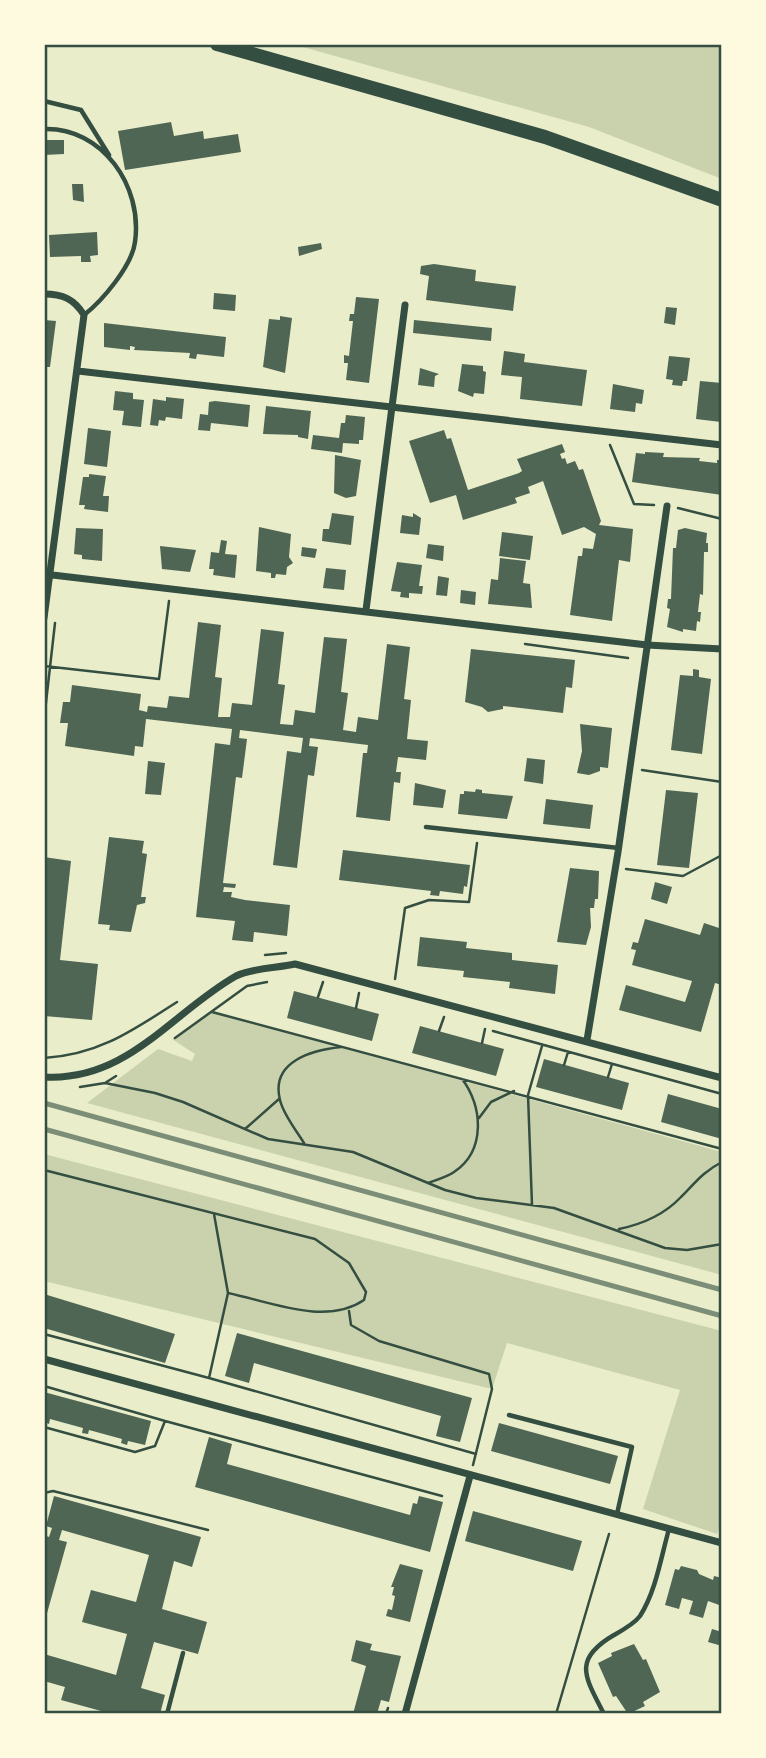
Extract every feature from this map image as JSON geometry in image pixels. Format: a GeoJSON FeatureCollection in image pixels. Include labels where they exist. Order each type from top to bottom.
{"type":"FeatureCollection","features":[{"type":"Feature","properties":{"kind":"main road"},"geometry":{"type":"LineString","coordinates":[[217,44],[533,133],[722,200]]}},
{"type":"Feature","properties":{"kind":"street"},"geometry":{"type":"LineString","coordinates":[[44,294],[58,294],[76,303],[84,315],[47,575],[44,618]]}},
{"type":"Feature","properties":{"kind":"street"},"geometry":{"type":"LineString","coordinates":[[366,610],[405,305]]}},
{"type":"Feature","properties":{"kind":"street"},"geometry":{"type":"LineString","coordinates":[[78,371],[722,445]]}},
{"type":"Feature","properties":{"kind":"street"},"geometry":{"type":"LineString","coordinates":[[587,1040],[630,769],[667,506]]}},
{"type":"Feature","properties":{"kind":"street"},"geometry":{"type":"LineString","coordinates":[[47,575],[170,587],[647,645],[722,649]]}},
{"type":"Feature","properties":{"kind":"street"},"geometry":{"type":"LineString","coordinates":[[44,1077],[77,1077],[110,1064],[136,1050],[238,975],[295,964],[722,1078]]}},
{"type":"Feature","properties":{"kind":"street"},"geometry":{"type":"LineString","coordinates":[[44,1359],[722,1543]]}},
{"type":"Feature","properties":{"kind":"street"},"geometry":{"type":"LineString","coordinates":[[405,1714],[470,1476]]}},
{"type":"Feature","properties":{"kind":"lane"},"geometry":{"type":"LineString","coordinates":[[44,100],[81,110],[127,181],[132,200],[135,244],[114,284],[100,302],[84,315]]}},
{"type":"Feature","properties":{"kind":"lane"},"geometry":{"type":"LineString","coordinates":[[44,129],[63,128],[76,133],[113,162]]}},
{"type":"Feature","properties":{"kind":"lane"},"geometry":{"type":"LineString","coordinates":[[426,827],[618,848]]}},
{"type":"Feature","properties":{"kind":"lane"},"geometry":{"type":"LineString","coordinates":[[509,1415],[632,1447],[617,1515]]}},
{"type":"Feature","properties":{"kind":"lane"},"geometry":{"type":"LineString","coordinates":[[604,1714],[586,1678],[585,1665],[588,1655],[637,1619],[649,1598],[669,1529]]}},
{"type":"Feature","properties":{"kind":"lane"},"geometry":{"type":"LineString","coordinates":[[167,1714],[183,1653]]}},
{"type":"Feature","properties":{"kind":"path"},"geometry":{"type":"LineString","coordinates":[[605,432],[634,504],[667,506],[722,519]]}},
{"type":"Feature","properties":{"kind":"path"},"geometry":{"type":"LineString","coordinates":[[44,666],[159,679],[170,587]]}},
{"type":"Feature","properties":{"kind":"path"},"geometry":{"type":"LineString","coordinates":[[44,720],[55,617]]}},
{"type":"Feature","properties":{"kind":"path"},"geometry":{"type":"LineString","coordinates":[[519,643],[628,657]]}},
{"type":"Feature","properties":{"kind":"path"},"geometry":{"type":"LineString","coordinates":[[630,769],[722,782]]}},
{"type":"Feature","properties":{"kind":"path"},"geometry":{"type":"LineString","coordinates":[[393,989],[405,908],[429,900],[469,902],[478,833]]}},
{"type":"Feature","properties":{"kind":"path"},"geometry":{"type":"LineString","coordinates":[[615,868],[683,876],[722,855]]}},
{"type":"Feature","properties":{"kind":"path"},"geometry":{"type":"LineString","coordinates":[[312,979],[335,986]]}},
{"type":"Feature","properties":{"kind":"path"},"geometry":{"type":"LineString","coordinates":[[271,981],[247,986],[212,1012],[722,1149]]}},
{"type":"Feature","properties":{"kind":"path"},"geometry":{"type":"LineString","coordinates":[[318,997],[323,982]]}},
{"type":"Feature","properties":{"kind":"path"},"geometry":{"type":"LineString","coordinates":[[347,989],[359,993],[356,1008]]}},
{"type":"Feature","properties":{"kind":"path"},"geometry":{"type":"LineString","coordinates":[[439,1031],[444,1017],[454,1020]]}},
{"type":"Feature","properties":{"kind":"path"},"geometry":{"type":"LineString","coordinates":[[475,1026],[722,1094]]}},
{"type":"Feature","properties":{"kind":"path"},"geometry":{"type":"LineString","coordinates":[[482,1042],[485,1029]]}},
{"type":"Feature","properties":{"kind":"path"},"geometry":{"type":"LineString","coordinates":[[532,1205],[528,1095],[542,1045]]}},
{"type":"Feature","properties":{"kind":"path"},"geometry":{"type":"LineString","coordinates":[[304,1143],[279,1099],[282,1078],[295,1058],[317,1049],[344,1047]]}},
{"type":"Feature","properties":{"kind":"path"},"geometry":{"type":"LineString","coordinates":[[565,1065],[568,1052]]}},
{"type":"Feature","properties":{"kind":"path"},"geometry":{"type":"LineString","coordinates":[[608,1077],[612,1064]]}},
{"type":"Feature","properties":{"kind":"path"},"geometry":{"type":"LineString","coordinates":[[462,1079],[471,1091],[479,1118]]}},
{"type":"Feature","properties":{"kind":"path"},"geometry":{"type":"LineString","coordinates":[[74,1088],[105,1083],[127,1086],[183,1102],[268,1139],[353,1152],[426,1184],[476,1198],[554,1208],[666,1248],[722,1246]]}},
{"type":"Feature","properties":{"kind":"path"},"geometry":{"type":"LineString","coordinates":[[426,1184],[454,1172],[465,1161],[473,1150],[479,1118],[491,1102],[514,1091]]}},
{"type":"Feature","properties":{"kind":"path"},"geometry":{"type":"LineString","coordinates":[[244,1129],[279,1099]]}},
{"type":"Feature","properties":{"kind":"path"},"geometry":{"type":"LineString","coordinates":[[617,1229],[654,1218],[681,1198],[703,1173],[722,1162]]}},
{"type":"Feature","properties":{"kind":"path"},"geometry":{"type":"LineString","coordinates":[[44,1170],[315,1239],[349,1263],[366,1292],[364,1300],[349,1311],[317,1312],[228,1293]]}},
{"type":"Feature","properties":{"kind":"path"},"geometry":{"type":"LineString","coordinates":[[209,1378],[228,1293],[214,1214]]}},
{"type":"Feature","properties":{"kind":"path"},"geometry":{"type":"LineString","coordinates":[[349,1311],[351,1325],[379,1341],[489,1374],[492,1389],[470,1476]]}},
{"type":"Feature","properties":{"kind":"path"},"geometry":{"type":"LineString","coordinates":[[44,1334],[475,1454]]}},
{"type":"Feature","properties":{"kind":"path"},"geometry":{"type":"LineString","coordinates":[[44,1386],[442,1496]]}},
{"type":"Feature","properties":{"kind":"path"},"geometry":{"type":"LineString","coordinates":[[44,1427],[135,1452],[155,1446],[165,1421]]}},
{"type":"Feature","properties":{"kind":"path"},"geometry":{"type":"LineString","coordinates":[[44,1493],[54,1491],[208,1530]]}},
{"type":"Feature","properties":{"kind":"path"},"geometry":{"type":"LineString","coordinates":[[556,1714],[609,1534]]}},
{"type":"Feature","properties":{"kind":"path"},"geometry":{"type":"LineString","coordinates":[[386,1714],[388,1708]]}},
{"type":"Feature","properties":{"kind":"green space"},"geometry":{"type":"Polygon","coordinates":[[[292,44],[722,44],[722,179],[589,127],[292,44]]]}},
{"type":"Feature","properties":{"kind":"green space"},"geometry":{"type":"Polygon","coordinates":[[[212,1012],[722,1152],[722,1275],[87,1103],[158,1049],[192,1061],[195,1054],[172,1039],[212,1012]]]}},
{"type":"Feature","properties":{"kind":"green space"},"geometry":{"type":"Polygon","coordinates":[[[44,1154],[722,1331],[722,1519],[717,1534],[643,1509],[680,1390],[507,1343],[492,1389],[44,1281],[44,1154]]]}},
{"type":"Feature","properties":{"kind":"building"},"geometry":{"type":"Polygon","coordinates":[[[171,122],[174,136],[203,131],[204,139],[238,134],[241,152],[125,170],[118,131],[171,122]]]}},
{"type":"Feature","properties":{"kind":"building"},"geometry":{"type":"Polygon","coordinates":[[[44,140],[64,140],[64,154],[44,155],[44,140]]]}},
{"type":"Feature","properties":{"kind":"building"},"geometry":{"type":"Polygon","coordinates":[[[72,184],[83,184],[84,202],[73,200],[72,184]]]}},
{"type":"Feature","properties":{"kind":"building"},"geometry":{"type":"Polygon","coordinates":[[[97,232],[98,255],[90,256],[91,262],[81,262],[81,256],[50,257],[49,235],[97,232]]]}},
{"type":"Feature","properties":{"kind":"building"},"geometry":{"type":"Polygon","coordinates":[[[321,243],[322,249],[299,256],[298,247],[321,243]]]}},
{"type":"Feature","properties":{"kind":"building"},"geometry":{"type":"Polygon","coordinates":[[[434,264],[476,270],[475,281],[516,286],[513,311],[426,300],[429,276],[420,274],[421,266],[434,264]]]}},
{"type":"Feature","properties":{"kind":"building"},"geometry":{"type":"Polygon","coordinates":[[[214,293],[236,295],[235,311],[213,309],[214,293]]]}},
{"type":"Feature","properties":{"kind":"building"},"geometry":{"type":"Polygon","coordinates":[[[356,297],[379,299],[369,383],[346,380],[348,363],[344,363],[344,355],[349,356],[353,321],[349,321],[350,314],[354,314],[356,297]]]}},
{"type":"Feature","properties":{"kind":"building"},"geometry":{"type":"Polygon","coordinates":[[[666,307],[677,308],[675,325],[664,323],[666,307]]]}},
{"type":"Feature","properties":{"kind":"building"},"geometry":{"type":"Polygon","coordinates":[[[280,316],[292,318],[285,373],[263,367],[269,319],[280,320],[280,316]]]}},
{"type":"Feature","properties":{"kind":"building"},"geometry":{"type":"Polygon","coordinates":[[[44,320],[56,321],[50,367],[44,367],[44,320]]]}},
{"type":"Feature","properties":{"kind":"building"},"geometry":{"type":"Polygon","coordinates":[[[414,320],[492,328],[491,341],[413,333],[414,320]]]}},
{"type":"Feature","properties":{"kind":"building"},"geometry":{"type":"Polygon","coordinates":[[[104,323],[226,337],[224,357],[197,354],[196,359],[189,358],[190,353],[134,350],[135,347],[130,346],[130,350],[104,347],[104,323]]]}},
{"type":"Feature","properties":{"kind":"building"},"geometry":{"type":"Polygon","coordinates":[[[504,351],[525,354],[524,362],[587,370],[582,406],[520,399],[522,377],[501,375],[504,351]]]}},
{"type":"Feature","properties":{"kind":"building"},"geometry":{"type":"Polygon","coordinates":[[[669,356],[690,358],[687,381],[683,381],[682,386],[672,385],[673,380],[666,379],[669,356]]]}},
{"type":"Feature","properties":{"kind":"building"},"geometry":{"type":"Polygon","coordinates":[[[462,364],[483,366],[483,371],[486,372],[484,394],[474,393],[473,397],[458,391],[462,364]]]}},
{"type":"Feature","properties":{"kind":"building"},"geometry":{"type":"Polygon","coordinates":[[[420,368],[439,374],[435,376],[434,387],[418,385],[420,368]]]}},
{"type":"Feature","properties":{"kind":"building"},"geometry":{"type":"Polygon","coordinates":[[[700,381],[722,383],[721,422],[696,419],[700,381]]]}},
{"type":"Feature","properties":{"kind":"building"},"geometry":{"type":"Polygon","coordinates":[[[613,384],[644,390],[642,404],[636,403],[635,412],[610,409],[613,384]]]}},
{"type":"Feature","properties":{"kind":"building"},"geometry":{"type":"Polygon","coordinates":[[[115,391],[133,393],[133,399],[144,400],[141,427],[122,425],[124,411],[113,410],[115,391]]]}},
{"type":"Feature","properties":{"kind":"building"},"geometry":{"type":"Polygon","coordinates":[[[166,397],[184,399],[182,419],[166,417],[165,421],[159,420],[158,426],[150,425],[153,399],[166,401],[166,397]]]}},
{"type":"Feature","properties":{"kind":"building"},"geometry":{"type":"Polygon","coordinates":[[[209,402],[250,405],[248,427],[211,423],[210,431],[198,430],[200,414],[208,415],[209,402]]]}},
{"type":"Feature","properties":{"kind":"building"},"geometry":{"type":"Polygon","coordinates":[[[266,406],[311,411],[308,439],[298,435],[263,434],[266,406]]]}},
{"type":"Feature","properties":{"kind":"building"},"geometry":{"type":"Polygon","coordinates":[[[346,415],[365,417],[363,440],[359,440],[359,444],[343,443],[342,453],[311,449],[313,435],[339,438],[341,423],[345,423],[346,415]]]}},
{"type":"Feature","properties":{"kind":"building"},"geometry":{"type":"Polygon","coordinates":[[[88,428],[111,431],[107,467],[84,464],[88,428]]]}},
{"type":"Feature","properties":{"kind":"building"},"geometry":{"type":"Polygon","coordinates":[[[444,430],[447,439],[451,438],[468,490],[519,473],[522,471],[517,459],[562,444],[565,452],[560,454],[562,459],[565,458],[567,464],[575,461],[579,470],[583,469],[601,521],[599,525],[633,529],[630,562],[619,560],[612,621],[570,615],[578,556],[582,556],[583,548],[593,549],[596,534],[584,527],[562,535],[543,481],[528,487],[530,493],[515,498],[517,503],[463,520],[456,495],[430,503],[409,441],[444,430]]]}},
{"type":"Feature","properties":{"kind":"building"},"geometry":{"type":"Polygon","coordinates":[[[636,453],[664,453],[663,457],[700,458],[699,461],[717,463],[717,460],[722,460],[722,495],[632,482],[636,453]]]}},
{"type":"Feature","properties":{"kind":"building"},"geometry":{"type":"Polygon","coordinates":[[[335,455],[361,460],[356,496],[346,498],[334,493],[335,455]]]}},
{"type":"Feature","properties":{"kind":"building"},"geometry":{"type":"Polygon","coordinates":[[[89,474],[106,476],[103,496],[109,496],[108,512],[84,509],[85,505],[79,505],[83,477],[89,477],[89,474]]]}},
{"type":"Feature","properties":{"kind":"building"},"geometry":{"type":"Polygon","coordinates":[[[332,513],[354,516],[351,545],[322,541],[323,529],[329,529],[332,513]]]}},
{"type":"Feature","properties":{"kind":"building"},"geometry":{"type":"Polygon","coordinates":[[[413,513],[421,518],[419,535],[400,533],[402,515],[413,517],[413,513]]]}},
{"type":"Feature","properties":{"kind":"building"},"geometry":{"type":"Polygon","coordinates":[[[259,527],[291,534],[289,557],[293,563],[287,567],[286,575],[276,574],[275,578],[271,578],[271,573],[256,571],[259,527]]]}},
{"type":"Feature","properties":{"kind":"building"},"geometry":{"type":"Polygon","coordinates":[[[76,528],[103,529],[102,561],[82,559],[82,555],[74,554],[76,528]]]}},
{"type":"Feature","properties":{"kind":"building"},"geometry":{"type":"Polygon","coordinates":[[[685,528],[707,533],[708,552],[704,552],[703,595],[700,594],[698,612],[701,612],[700,622],[697,621],[696,631],[683,629],[683,632],[667,627],[670,609],[667,608],[668,599],[671,599],[673,548],[676,548],[678,530],[685,528]]]}},
{"type":"Feature","properties":{"kind":"building"},"geometry":{"type":"Polygon","coordinates":[[[502,532],[533,536],[530,560],[499,556],[502,532]]]}},
{"type":"Feature","properties":{"kind":"building"},"geometry":{"type":"Polygon","coordinates":[[[221,540],[227,541],[225,554],[237,555],[235,578],[213,575],[214,569],[209,569],[211,552],[219,553],[221,540]]]}},
{"type":"Feature","properties":{"kind":"building"},"geometry":{"type":"Polygon","coordinates":[[[428,544],[444,546],[443,561],[426,558],[428,544]]]}},
{"type":"Feature","properties":{"kind":"building"},"geometry":{"type":"Polygon","coordinates":[[[160,546],[196,550],[190,572],[162,569],[160,546]]]}},
{"type":"Feature","properties":{"kind":"building"},"geometry":{"type":"Polygon","coordinates":[[[302,547],[317,549],[315,558],[301,556],[302,547]]]}},
{"type":"Feature","properties":{"kind":"building"},"geometry":{"type":"Polygon","coordinates":[[[500,558],[526,561],[523,583],[530,584],[532,608],[488,604],[491,579],[498,580],[500,558]]]}},
{"type":"Feature","properties":{"kind":"building"},"geometry":{"type":"Polygon","coordinates":[[[397,562],[422,565],[419,586],[423,586],[422,594],[409,593],[409,598],[400,597],[401,592],[391,591],[397,562]]]}},
{"type":"Feature","properties":{"kind":"building"},"geometry":{"type":"Polygon","coordinates":[[[326,568],[346,570],[344,590],[323,588],[326,568]]]}},
{"type":"Feature","properties":{"kind":"building"},"geometry":{"type":"Polygon","coordinates":[[[438,576],[449,578],[447,596],[436,595],[438,576]]]}},
{"type":"Feature","properties":{"kind":"building"},"geometry":{"type":"Polygon","coordinates":[[[461,590],[476,592],[475,605],[460,603],[461,590]]]}},
{"type":"Feature","properties":{"kind":"building"},"geometry":{"type":"Polygon","coordinates":[[[198,622],[221,625],[215,677],[222,678],[218,717],[230,717],[232,703],[252,705],[261,629],[284,632],[278,684],[285,685],[280,724],[293,725],[295,710],[315,713],[324,637],[347,639],[341,692],[348,693],[343,730],[356,732],[358,717],[378,720],[387,644],[410,647],[404,699],[411,700],[407,739],[428,741],[426,760],[398,757],[396,772],[401,772],[400,783],[394,782],[390,821],[356,817],[363,753],[367,753],[368,745],[310,738],[309,746],[318,747],[314,776],[308,775],[297,868],[273,865],[287,751],[301,753],[303,738],[240,730],[239,738],[247,739],[242,778],[236,777],[223,883],[236,884],[235,888],[224,887],[223,892],[232,892],[231,897],[245,900],[290,905],[287,936],[254,932],[253,942],[232,940],[235,921],[196,917],[215,743],[230,745],[232,729],[146,719],[143,747],[135,746],[134,756],[65,746],[68,723],[60,723],[63,702],[70,702],[72,685],[141,694],[139,710],[147,712],[148,706],[167,708],[169,696],[189,698],[198,622]]]}},
{"type":"Feature","properties":{"kind":"building"},"geometry":{"type":"Polygon","coordinates":[[[471,649],[575,660],[572,688],[566,687],[563,713],[503,706],[503,709],[488,712],[482,707],[465,702],[471,649]]]}},
{"type":"Feature","properties":{"kind":"building"},"geometry":{"type":"Polygon","coordinates":[[[693,669],[699,670],[699,677],[711,679],[702,754],[671,750],[680,675],[693,676],[693,669]]]}},
{"type":"Feature","properties":{"kind":"building"},"geometry":{"type":"Polygon","coordinates":[[[580,724],[612,728],[608,768],[600,767],[600,771],[589,775],[577,773],[582,751],[580,724]]]}},
{"type":"Feature","properties":{"kind":"building"},"geometry":{"type":"Polygon","coordinates":[[[527,758],[545,760],[543,784],[524,781],[527,758]]]}},
{"type":"Feature","properties":{"kind":"building"},"geometry":{"type":"Polygon","coordinates":[[[148,761],[165,763],[161,795],[145,794],[148,761]]]}},
{"type":"Feature","properties":{"kind":"building"},"geometry":{"type":"Polygon","coordinates":[[[415,783],[446,790],[443,808],[413,805],[415,783]]]}},
{"type":"Feature","properties":{"kind":"building"},"geometry":{"type":"Polygon","coordinates":[[[476,789],[482,790],[482,793],[513,796],[507,819],[458,814],[460,794],[464,794],[464,791],[475,792],[476,789]]]}},
{"type":"Feature","properties":{"kind":"building"},"geometry":{"type":"Polygon","coordinates":[[[666,790],[698,793],[689,868],[657,865],[666,790]]]}},
{"type":"Feature","properties":{"kind":"building"},"geometry":{"type":"Polygon","coordinates":[[[546,799],[593,805],[590,829],[543,824],[546,799]]]}},
{"type":"Feature","properties":{"kind":"building"},"geometry":{"type":"Polygon","coordinates":[[[109,837],[144,841],[142,853],[147,854],[141,897],[146,897],[145,903],[137,905],[131,932],[109,930],[110,925],[98,924],[109,837]]]}},
{"type":"Feature","properties":{"kind":"building"},"geometry":{"type":"Polygon","coordinates":[[[343,850],[470,865],[467,887],[464,886],[463,894],[440,891],[439,896],[430,895],[431,891],[339,880],[343,850]]]}},
{"type":"Feature","properties":{"kind":"building"},"geometry":{"type":"Polygon","coordinates":[[[44,857],[71,861],[60,960],[98,964],[92,1020],[44,1016],[44,857]]]}},
{"type":"Feature","properties":{"kind":"building"},"geometry":{"type":"Polygon","coordinates":[[[570,868],[599,871],[598,899],[595,899],[594,908],[590,908],[591,927],[586,945],[557,942],[570,868]]]}},
{"type":"Feature","properties":{"kind":"building"},"geometry":{"type":"Polygon","coordinates":[[[655,882],[672,887],[667,904],[651,899],[655,882]]]}},
{"type":"Feature","properties":{"kind":"building"},"geometry":{"type":"Polygon","coordinates":[[[645,919],[700,935],[704,923],[722,929],[722,985],[715,983],[701,1032],[619,1010],[626,985],[685,1002],[692,981],[632,965],[636,950],[631,949],[633,942],[638,943],[645,919]]]}},
{"type":"Feature","properties":{"kind":"building"},"geometry":{"type":"Polygon","coordinates":[[[420,937],[467,942],[466,948],[512,953],[512,960],[558,965],[555,994],[509,988],[510,982],[463,977],[464,971],[417,966],[420,937]]]}},
{"type":"Feature","properties":{"kind":"building"},"geometry":{"type":"Polygon","coordinates":[[[294,991],[379,1014],[372,1041],[287,1018],[294,991]]]}},
{"type":"Feature","properties":{"kind":"building"},"geometry":{"type":"Polygon","coordinates":[[[420,1026],[504,1049],[496,1076],[412,1053],[420,1026]]]}},
{"type":"Feature","properties":{"kind":"building"},"geometry":{"type":"Polygon","coordinates":[[[544,1059],[629,1083],[622,1110],[536,1087],[544,1059]]]}},
{"type":"Feature","properties":{"kind":"building"},"geometry":{"type":"Polygon","coordinates":[[[668,1094],[722,1109],[722,1139],[661,1122],[668,1094]]]}},
{"type":"Feature","properties":{"kind":"building"},"geometry":{"type":"Polygon","coordinates":[[[44,1294],[175,1334],[165,1363],[44,1328],[44,1294]]]}},
{"type":"Feature","properties":{"kind":"building"},"geometry":{"type":"Polygon","coordinates":[[[237,1333],[472,1398],[460,1442],[436,1436],[441,1416],[254,1363],[249,1383],[225,1376],[237,1333]]]}},
{"type":"Feature","properties":{"kind":"building"},"geometry":{"type":"Polygon","coordinates":[[[44,1392],[151,1421],[145,1445],[128,1441],[127,1445],[121,1443],[122,1439],[89,1430],[88,1434],[82,1433],[83,1428],[50,1419],[49,1424],[44,1422],[44,1392]]]}},
{"type":"Feature","properties":{"kind":"building"},"geometry":{"type":"Polygon","coordinates":[[[499,1423],[618,1456],[610,1484],[491,1451],[499,1423]]]}},
{"type":"Feature","properties":{"kind":"building"},"geometry":{"type":"Polygon","coordinates":[[[209,1437],[232,1444],[227,1464],[410,1515],[413,1503],[417,1504],[419,1496],[443,1502],[430,1552],[195,1487],[209,1437]]]}},
{"type":"Feature","properties":{"kind":"building"},"geometry":{"type":"Polygon","coordinates":[[[54,1496],[201,1537],[192,1567],[174,1561],[162,1609],[207,1622],[198,1654],[154,1642],[141,1688],[165,1695],[160,1714],[112,1714],[61,1700],[65,1687],[44,1681],[44,1654],[116,1675],[127,1634],[82,1622],[91,1590],[136,1602],[149,1555],[62,1530],[59,1540],[67,1542],[44,1624],[44,1535],[49,1537],[52,1528],[46,1526],[54,1496]]]}},
{"type":"Feature","properties":{"kind":"building"},"geometry":{"type":"Polygon","coordinates":[[[473,1511],[582,1541],[573,1571],[465,1541],[473,1511]]]}},
{"type":"Feature","properties":{"kind":"building"},"geometry":{"type":"Polygon","coordinates":[[[400,1564],[423,1570],[410,1622],[386,1616],[388,1609],[392,1610],[395,1596],[392,1595],[394,1587],[391,1587],[400,1564]]]}},
{"type":"Feature","properties":{"kind":"building"},"geometry":{"type":"Polygon","coordinates":[[[681,1566],[697,1570],[699,1574],[713,1580],[714,1576],[722,1578],[722,1606],[708,1601],[703,1618],[689,1614],[693,1601],[682,1598],[679,1609],[665,1605],[675,1569],[679,1570],[681,1566]]]}},
{"type":"Feature","properties":{"kind":"building"},"geometry":{"type":"Polygon","coordinates":[[[712,1629],[722,1632],[722,1646],[708,1642],[712,1629]]]}},
{"type":"Feature","properties":{"kind":"building"},"geometry":{"type":"Polygon","coordinates":[[[356,1640],[372,1644],[370,1650],[401,1656],[389,1702],[381,1700],[377,1714],[353,1714],[366,1666],[351,1661],[356,1640]]]}},
{"type":"Feature","properties":{"kind":"building"},"geometry":{"type":"Polygon","coordinates":[[[634,1644],[643,1660],[646,1659],[660,1692],[643,1702],[645,1706],[628,1714],[616,1696],[613,1697],[598,1663],[612,1656],[611,1653],[634,1644]]]}},
{"type":"Feature","properties":{"kind":"railway"},"geometry":{"type":"LineString","coordinates":[[44,1103],[722,1290]]}},
{"type":"Feature","properties":{"kind":"railway"},"geometry":{"type":"LineString","coordinates":[[44,1129],[722,1316]]}}]}
